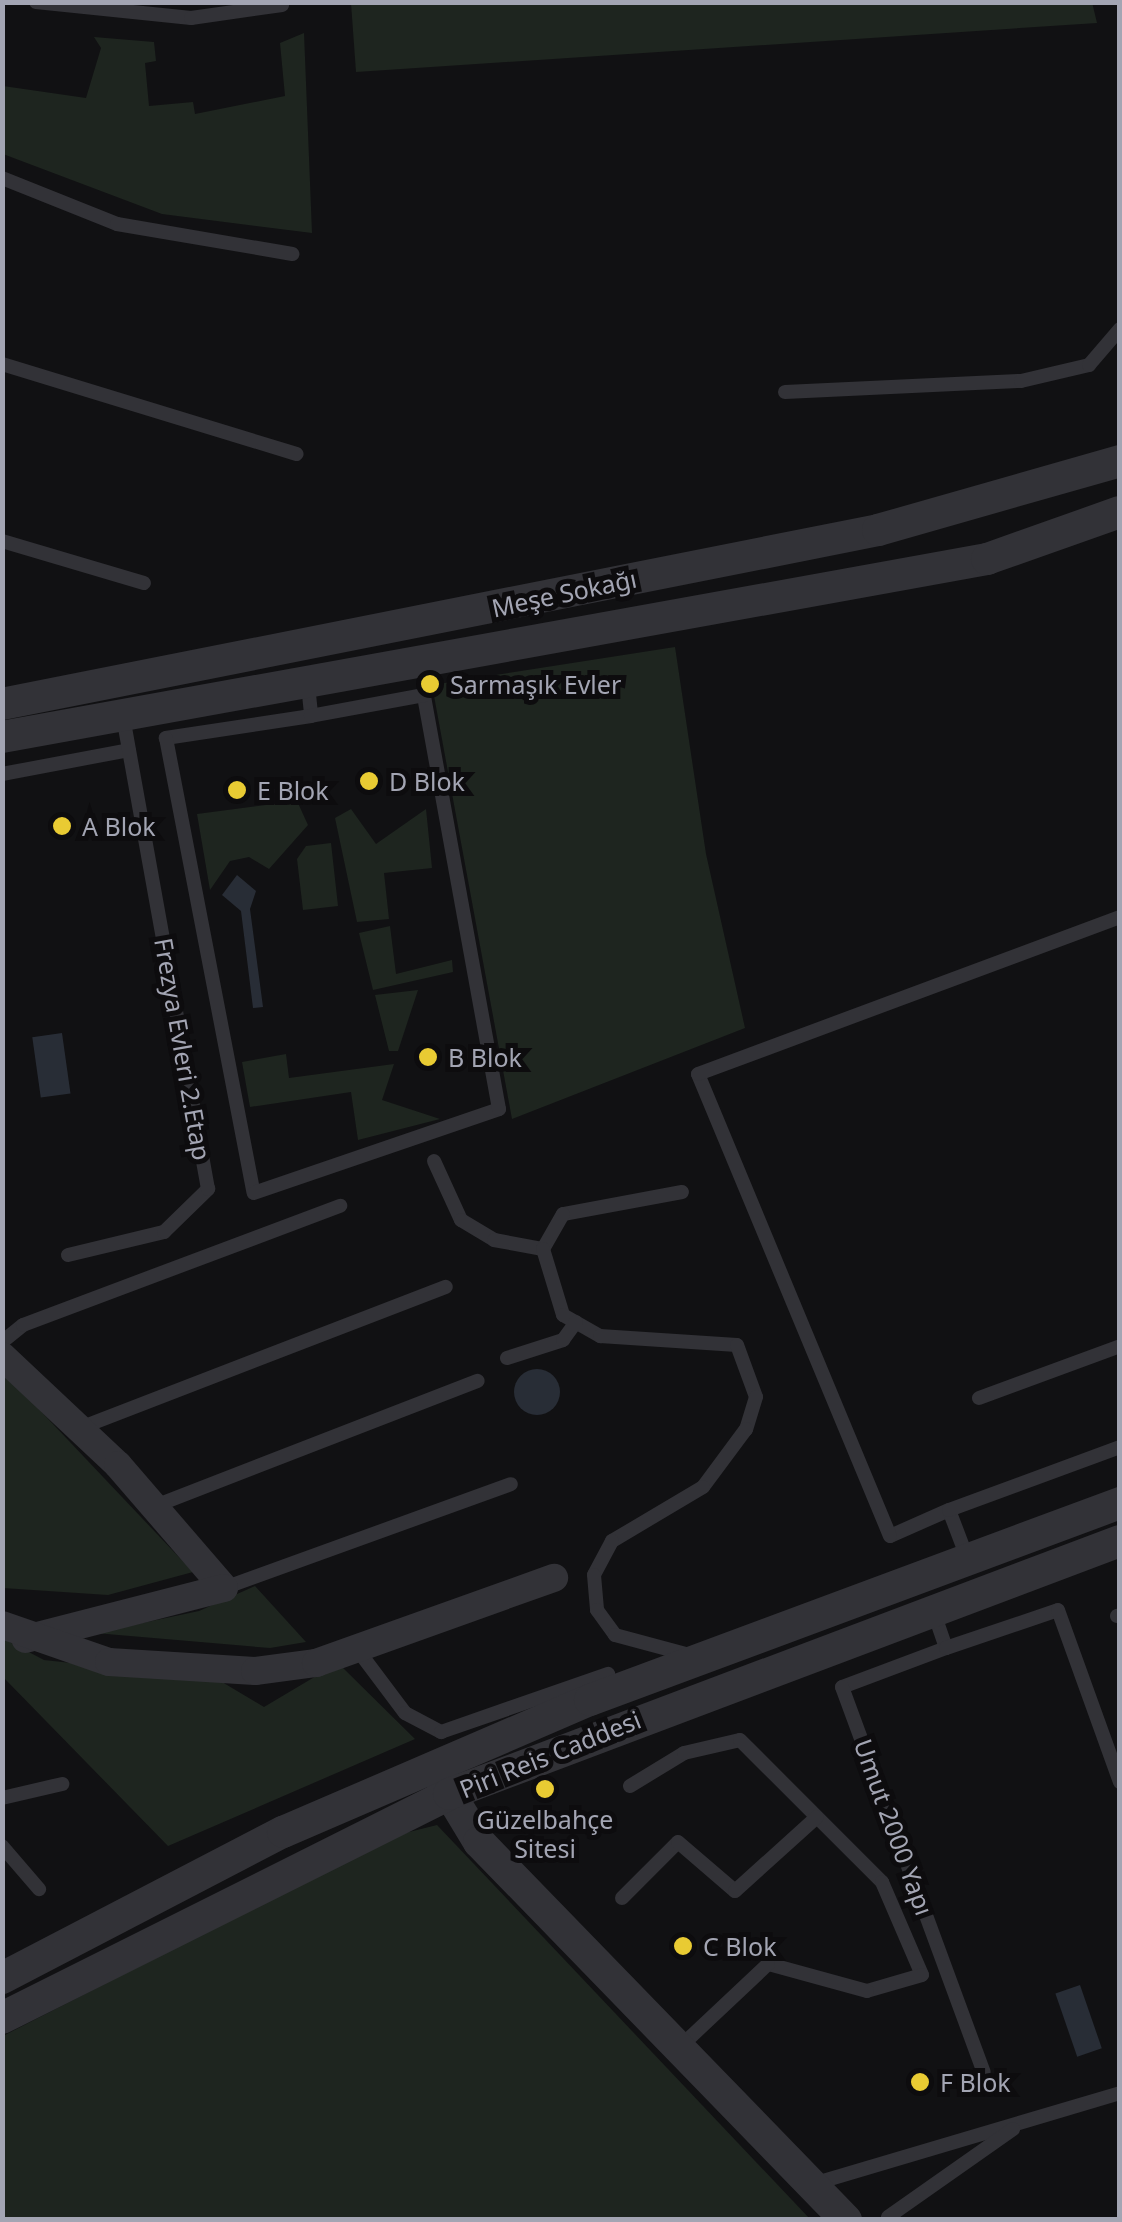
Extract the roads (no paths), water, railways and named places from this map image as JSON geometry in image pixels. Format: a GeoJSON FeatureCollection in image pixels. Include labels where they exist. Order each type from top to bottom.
{"type":"FeatureCollection","features":[{"type":"Feature","properties":{"kind":"street","name":"Meşe Sokağı"},"geometry":{"type":"LineString","coordinates":[[2,704],[878,530],[1120,461]]}},
{"type":"Feature","properties":{"kind":"street","name":"Meşe Sokağı"},"geometry":{"type":"LineString","coordinates":[[2,737],[122,717],[310,701],[987,559],[1120,512]]}},
{"type":"Feature","properties":{"kind":"street"},"geometry":{"type":"LineString","coordinates":[[2,1356],[80,1428],[155,1506],[224,1588],[14,1632]]}},
{"type":"Feature","properties":{"kind":"street","name":"Piri Reis Caddesi"},"geometry":{"type":"LineString","coordinates":[[2,2018],[442,1781],[702,1658],[1120,1502]]}},
{"type":"Feature","properties":{"kind":"street","name":"Piri Reis Caddesi"},"geometry":{"type":"LineString","coordinates":[[2,1978],[283,1832],[934,1612],[1120,1541]]}},
{"type":"Feature","properties":{"kind":"street"},"geometry":{"type":"LineString","coordinates":[[14,1632],[109,1662],[254,1671],[357,1649],[554,1578]]}},
{"type":"Feature","properties":{"kind":"street"},"geometry":{"type":"LineString","coordinates":[[442,1781],[479,1842],[846,2220]]}},
{"type":"Feature","properties":{"kind":"lane"},"geometry":{"type":"LineString","coordinates":[[36,2],[191,18],[282,5]]}},
{"type":"Feature","properties":{"kind":"lane"},"geometry":{"type":"LineString","coordinates":[[2,178],[117,224],[292,254]]}},
{"type":"Feature","properties":{"kind":"lane"},"geometry":{"type":"LineString","coordinates":[[785,392],[1021,381],[1089,365],[1120,328]]}},
{"type":"Feature","properties":{"kind":"lane"},"geometry":{"type":"LineString","coordinates":[[2,364],[297,454]]}},
{"type":"Feature","properties":{"kind":"lane"},"geometry":{"type":"LineString","coordinates":[[2,541],[144,583]]}},
{"type":"Feature","properties":{"kind":"lane"},"geometry":{"type":"LineString","coordinates":[[424,695],[499,1109],[254,1193],[166,738],[310,701],[424,695]]}},
{"type":"Feature","properties":{"kind":"lane","name":"Frezya Evleri 2.Etap"},"geometry":{"type":"LineString","coordinates":[[68,1255],[164,1232],[208,1189],[122,717]]}},
{"type":"Feature","properties":{"kind":"lane"},"geometry":{"type":"LineString","coordinates":[[2,774],[129,750]]}},
{"type":"Feature","properties":{"kind":"lane"},"geometry":{"type":"LineString","coordinates":[[1120,917],[698,1074],[890,1536],[1120,1447]]}},
{"type":"Feature","properties":{"kind":"lane"},"geometry":{"type":"LineString","coordinates":[[434,1160],[461,1220],[494,1240],[543,1249]]}},
{"type":"Feature","properties":{"kind":"lane"},"geometry":{"type":"LineString","coordinates":[[682,1192],[564,1214],[543,1249],[563,1315],[600,1336],[737,1344],[756,1398],[746,1428],[703,1487],[612,1541],[594,1574],[596,1610],[615,1635],[702,1658]]}},
{"type":"Feature","properties":{"kind":"lane"},"geometry":{"type":"LineString","coordinates":[[2,1342],[23,1326],[340,1206]]}},
{"type":"Feature","properties":{"kind":"lane"},"geometry":{"type":"LineString","coordinates":[[80,1428],[446,1287]]}},
{"type":"Feature","properties":{"kind":"lane"},"geometry":{"type":"LineString","coordinates":[[507,1358],[563,1340],[576,1322]]}},
{"type":"Feature","properties":{"kind":"lane"},"geometry":{"type":"LineString","coordinates":[[979,1398],[1120,1346]]}},
{"type":"Feature","properties":{"kind":"lane"},"geometry":{"type":"LineString","coordinates":[[155,1506],[478,1380]]}},
{"type":"Feature","properties":{"kind":"lane"},"geometry":{"type":"LineString","coordinates":[[224,1588],[512,1484]]}},
{"type":"Feature","properties":{"kind":"lane"},"geometry":{"type":"LineString","coordinates":[[949,1510],[968,1560]]}},
{"type":"Feature","properties":{"kind":"lane","name":"Umut 2000 Yapı"},"geometry":{"type":"LineString","coordinates":[[984,2072],[842,1687],[1058,1610],[1120,1782]]}},
{"type":"Feature","properties":{"kind":"lane"},"geometry":{"type":"LineString","coordinates":[[934,1612],[946,1648]]}},
{"type":"Feature","properties":{"kind":"lane"},"geometry":{"type":"LineString","coordinates":[[357,1649],[404,1713],[441,1732],[608,1674]]}},
{"type":"Feature","properties":{"kind":"lane"},"geometry":{"type":"LineString","coordinates":[[630,1786],[684,1753],[740,1740],[882,1882],[922,1975],[867,1991],[768,1964],[680,2046]]}},
{"type":"Feature","properties":{"kind":"lane"},"geometry":{"type":"LineString","coordinates":[[2,1798],[62,1784]]}},
{"type":"Feature","properties":{"kind":"lane"},"geometry":{"type":"LineString","coordinates":[[622,1898],[678,1842],[735,1890],[817,1817]]}},
{"type":"Feature","properties":{"kind":"lane"},"geometry":{"type":"LineString","coordinates":[[2,1846],[39,1888]]}},
{"type":"Feature","properties":{"kind":"lane"},"geometry":{"type":"LineString","coordinates":[[812,2184],[1120,2093]]}},
{"type":"Feature","properties":{"kind":"lane"},"geometry":{"type":"LineString","coordinates":[[888,2217],[1026,2120]]}},
{"type":"Feature","properties":{"kind":"place","name":"Sarmaşık Evler"},"geometry":{"type":"Point","coordinates":[430,684]}},
{"type":"Feature","properties":{"kind":"place","name":"D Blok"},"geometry":{"type":"Point","coordinates":[369,781]}},
{"type":"Feature","properties":{"kind":"place","name":"E Blok"},"geometry":{"type":"Point","coordinates":[237,790]}},
{"type":"Feature","properties":{"kind":"place","name":"A Blok"},"geometry":{"type":"Point","coordinates":[62,826]}},
{"type":"Feature","properties":{"kind":"place","name":"B Blok"},"geometry":{"type":"Point","coordinates":[428,1057]}},
{"type":"Feature","properties":{"kind":"place","name":"Güzelbahçe Sitesi"},"geometry":{"type":"Point","coordinates":[545,1789]}},
{"type":"Feature","properties":{"kind":"place","name":"C Blok"},"geometry":{"type":"Point","coordinates":[683,1946]}},
{"type":"Feature","properties":{"kind":"place","name":"F Blok"},"geometry":{"type":"Point","coordinates":[920,2082]}}]}
